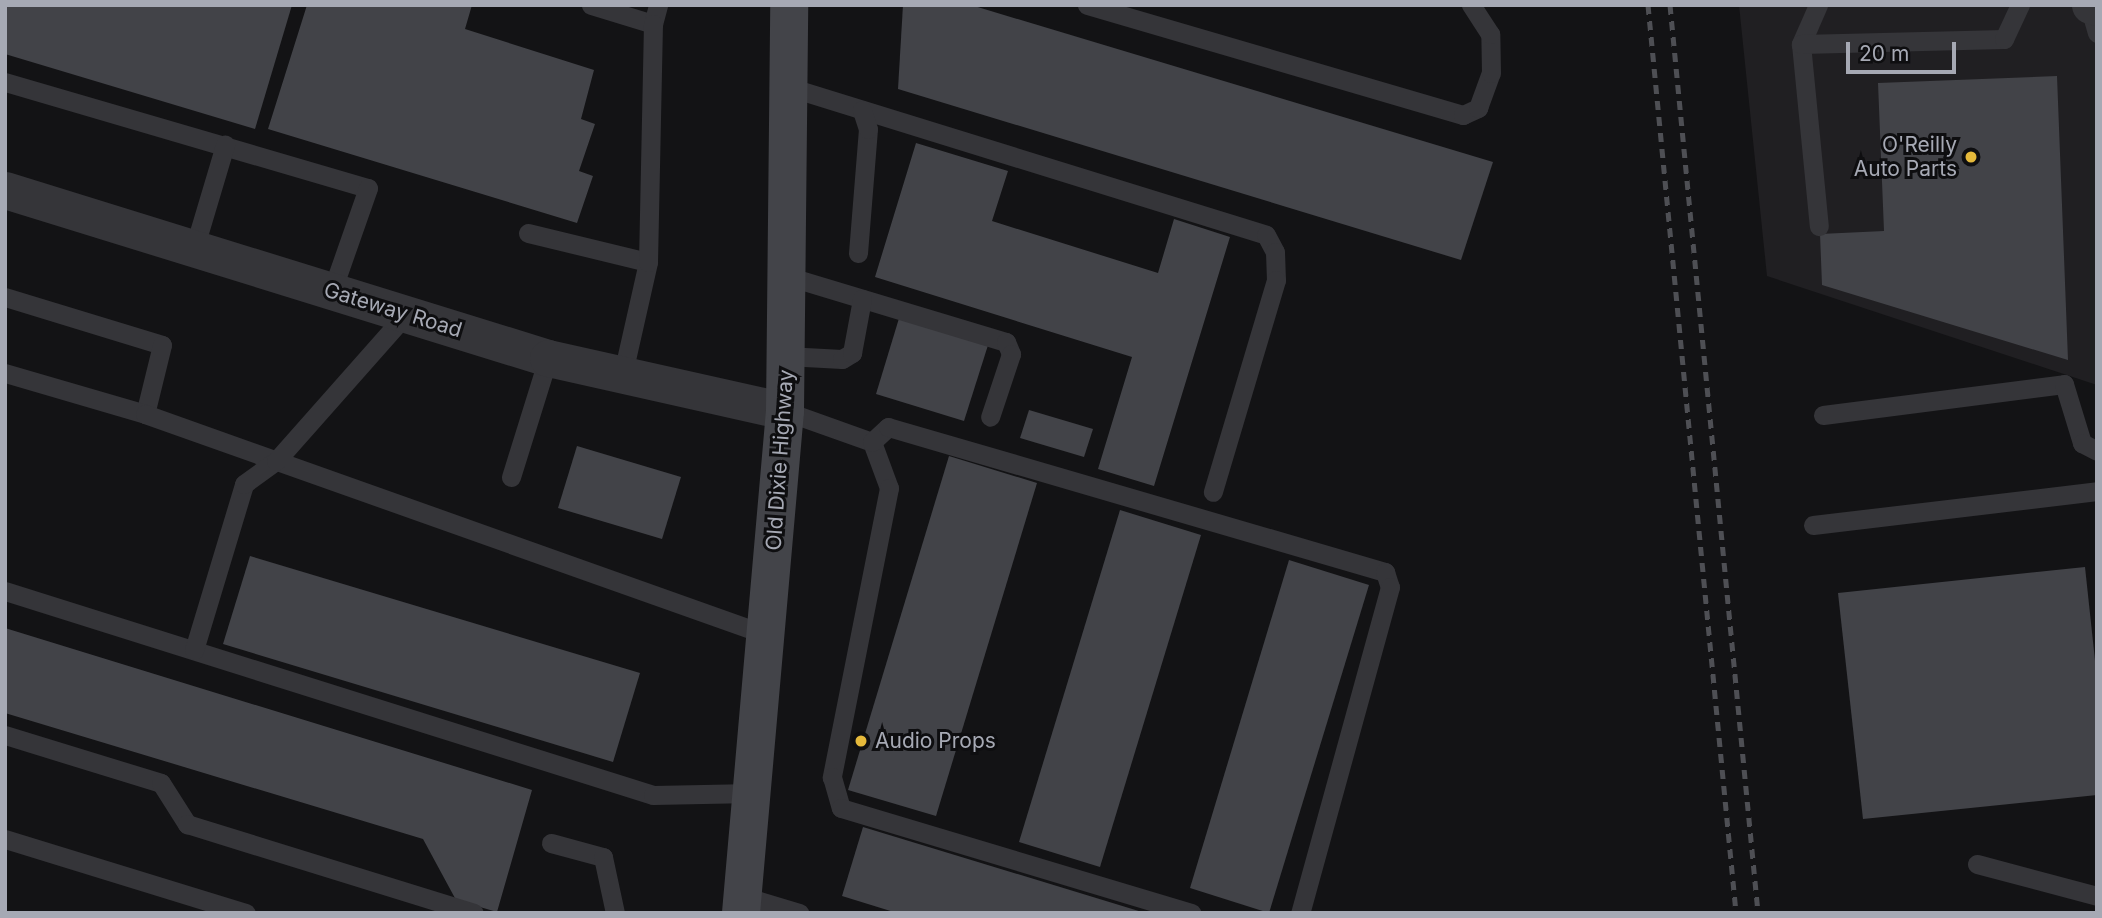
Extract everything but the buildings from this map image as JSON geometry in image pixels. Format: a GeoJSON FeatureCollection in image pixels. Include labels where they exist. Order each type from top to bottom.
{"type":"FeatureCollection","features":[{"type":"Feature","properties":{"kind":"street","name":"Old Dixie Highway"},"geometry":{"type":"LineString","coordinates":[[742,904],[785,411],[789,5]]}},
{"type":"Feature","properties":{"kind":"street"},"geometry":{"type":"LineString","coordinates":[[2090,5],[2097,7]]}},
{"type":"Feature","properties":{"kind":"street","name":"Gateway Road"},"geometry":{"type":"LineString","coordinates":[[5,190],[548,358],[785,411]]}},
{"type":"Feature","properties":{"kind":"lane"},"geometry":{"type":"LineString","coordinates":[[591,5],[656,15],[648,262],[624,373]]}},
{"type":"Feature","properties":{"kind":"lane"},"geometry":{"type":"LineString","coordinates":[[1087,5],[1462,115],[1478,108],[1491,73],[1486,22],[1471,5]]}},
{"type":"Feature","properties":{"kind":"lane"},"geometry":{"type":"LineString","coordinates":[[1818,5],[1801,44],[1819,226]]}},
{"type":"Feature","properties":{"kind":"lane"},"geometry":{"type":"LineString","coordinates":[[1801,44],[2004,39],[2020,5]]}},
{"type":"Feature","properties":{"kind":"lane"},"geometry":{"type":"LineString","coordinates":[[2090,5],[2097,33]]}},
{"type":"Feature","properties":{"kind":"lane"},"geometry":{"type":"LineString","coordinates":[[5,82],[368,188],[332,291]]}},
{"type":"Feature","properties":{"kind":"lane"},"geometry":{"type":"LineString","coordinates":[[789,87],[1266,235],[1275,252],[1276,280],[1213,492]]}},
{"type":"Feature","properties":{"kind":"lane"},"geometry":{"type":"LineString","coordinates":[[858,253],[868,129],[862,110]]}},
{"type":"Feature","properties":{"kind":"lane"},"geometry":{"type":"LineString","coordinates":[[194,249],[225,145]]}},
{"type":"Feature","properties":{"kind":"lane"},"geometry":{"type":"LineString","coordinates":[[528,233],[648,262]]}},
{"type":"Feature","properties":{"kind":"lane"},"geometry":{"type":"LineString","coordinates":[[787,276],[1006,342],[1011,354],[990,417]]}},
{"type":"Feature","properties":{"kind":"lane"},"geometry":{"type":"LineString","coordinates":[[5,297],[162,345],[145,414]]}},
{"type":"Feature","properties":{"kind":"lane"},"geometry":{"type":"LineString","coordinates":[[786,356],[842,359],[852,353],[862,299]]}},
{"type":"Feature","properties":{"kind":"lane"},"geometry":{"type":"LineString","coordinates":[[194,650],[244,484],[275,461],[406,314]]}},
{"type":"Feature","properties":{"kind":"lane"},"geometry":{"type":"LineString","coordinates":[[511,477],[548,358]]}},
{"type":"Feature","properties":{"kind":"lane"},"geometry":{"type":"LineString","coordinates":[[5,373],[145,414],[767,635]]}},
{"type":"Feature","properties":{"kind":"lane"},"geometry":{"type":"LineString","coordinates":[[1823,415],[2064,384],[2082,443],[2097,451]]}},
{"type":"Feature","properties":{"kind":"lane"},"geometry":{"type":"LineString","coordinates":[[785,411],[872,442]]}},
{"type":"Feature","properties":{"kind":"lane"},"geometry":{"type":"LineString","coordinates":[[872,442],[888,427],[1385,572],[1390,587],[1300,913]]}},
{"type":"Feature","properties":{"kind":"lane"},"geometry":{"type":"LineString","coordinates":[[872,442],[889,488],[832,795],[841,808],[1192,913]]}},
{"type":"Feature","properties":{"kind":"lane"},"geometry":{"type":"LineString","coordinates":[[1813,525],[2097,491]]}},
{"type":"Feature","properties":{"kind":"lane"},"geometry":{"type":"LineString","coordinates":[[5,591],[653,796],[753,793]]}},
{"type":"Feature","properties":{"kind":"lane"},"geometry":{"type":"LineString","coordinates":[[5,735],[161,783],[187,824],[474,913]]}},
{"type":"Feature","properties":{"kind":"lane"},"geometry":{"type":"LineString","coordinates":[[5,839],[246,913]]}},
{"type":"Feature","properties":{"kind":"lane"},"geometry":{"type":"LineString","coordinates":[[551,843],[603,857],[615,913]]}},
{"type":"Feature","properties":{"kind":"lane"},"geometry":{"type":"LineString","coordinates":[[1977,864],[2097,896]]}},
{"type":"Feature","properties":{"kind":"lane"},"geometry":{"type":"LineString","coordinates":[[742,904],[799,913]]}},
{"type":"Feature","properties":{"kind":"shaded area"},"geometry":{"type":"Polygon","coordinates":[[[1739,5],[2097,5],[2097,385],[1767,276],[1739,5]]]}},
{"type":"Feature","properties":{"kind":"railway"},"geometry":{"type":"LineString","coordinates":[[1648,5],[1736,913]]}},
{"type":"Feature","properties":{"kind":"railway"},"geometry":{"type":"LineString","coordinates":[[1670,5],[1758,913]]}},
{"type":"Feature","properties":{"kind":"place","name":"O'Reilly Auto Parts"},"geometry":{"type":"Point","coordinates":[1971,157]}},
{"type":"Feature","properties":{"kind":"place","name":"Audio Props"},"geometry":{"type":"Point","coordinates":[861,741]}}]}
